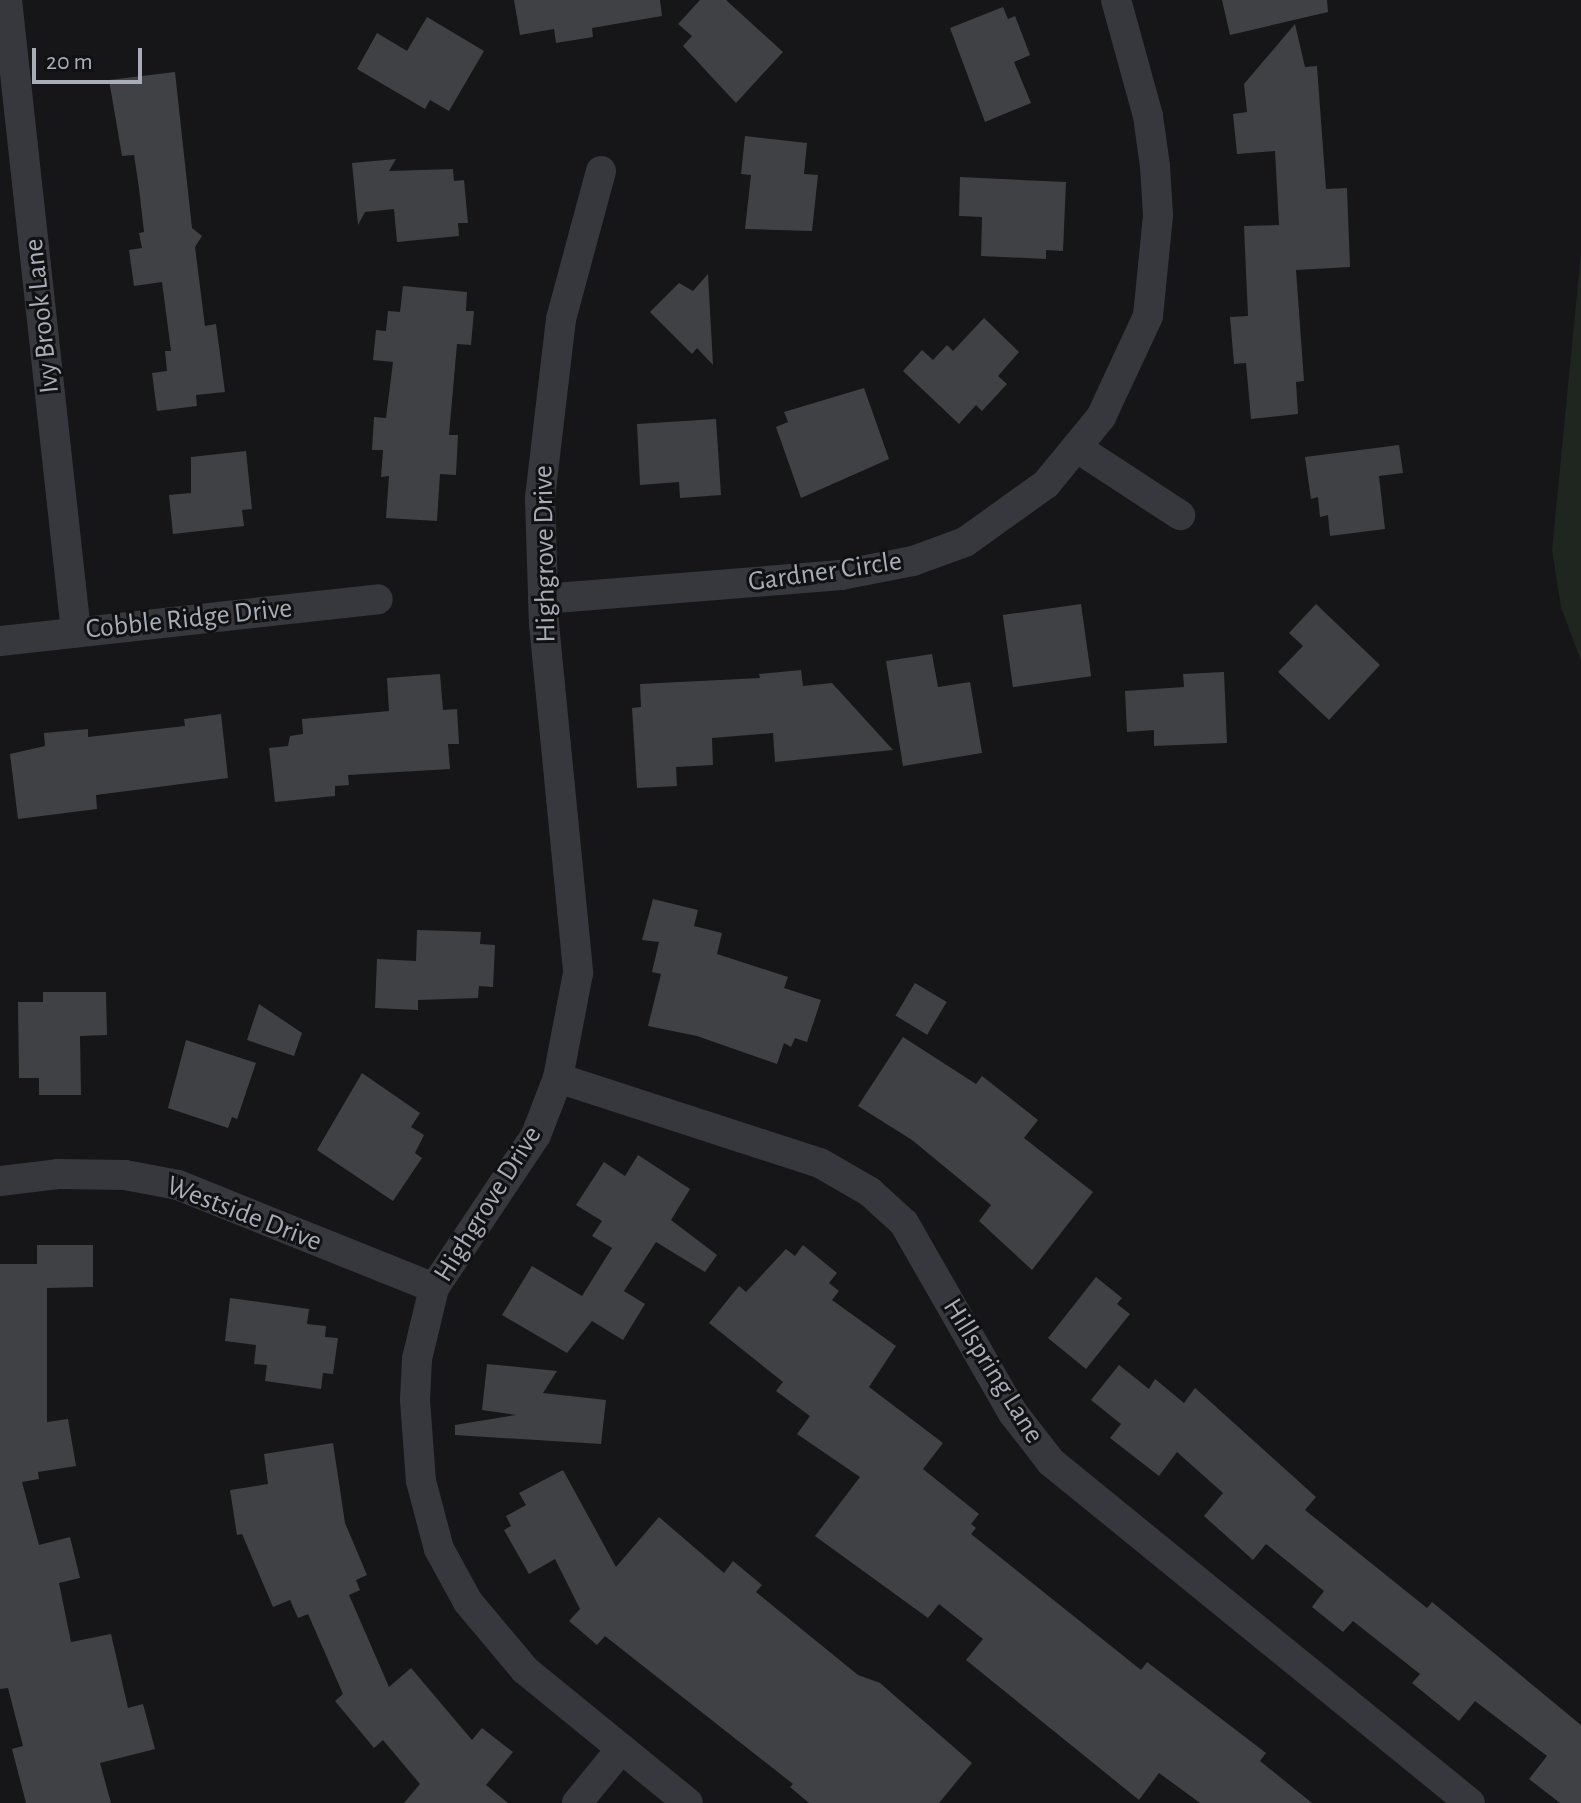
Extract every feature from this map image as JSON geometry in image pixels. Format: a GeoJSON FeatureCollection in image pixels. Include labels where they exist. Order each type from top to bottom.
{"type":"FeatureCollection","features":[{"type":"Feature","properties":{"kind":"street","name":"Ivy Brook Lane"},"geometry":{"type":"LineString","coordinates":[[7,0],[76,632]]}},
{"type":"Feature","properties":{"kind":"street","name":"Gardner Circle"},"geometry":{"type":"LineString","coordinates":[[543,599],[841,575],[913,561],[965,542],[1046,484],[1079,449],[1120,384],[1148,316],[1158,215],[1148,116],[1116,0]]}},
{"type":"Feature","properties":{"kind":"street","name":"Highgrove Drive"},"geometry":{"type":"LineString","coordinates":[[601,171],[575,261],[548,398],[540,499],[543,599],[578,973],[558,1078],[536,1135],[434,1288],[417,1359],[415,1400],[421,1481],[439,1549],[468,1602],[525,1670],[688,1803]]}},
{"type":"Feature","properties":{"kind":"street"},"geometry":{"type":"LineString","coordinates":[[1079,449],[1180,515]]}},
{"type":"Feature","properties":{"kind":"street","name":"Cobble Ridge Drive"},"geometry":{"type":"LineString","coordinates":[[0,641],[378,599]]}},
{"type":"Feature","properties":{"kind":"street","name":"Hillspring Lane"},"geometry":{"type":"LineString","coordinates":[[558,1078],[820,1163],[870,1192],[904,1223],[1013,1413],[1051,1462],[1470,1803]]}},
{"type":"Feature","properties":{"kind":"street","name":"Westside Drive"},"geometry":{"type":"LineString","coordinates":[[0,1181],[58,1174],[125,1175],[178,1185],[434,1288]]}},
{"type":"Feature","properties":{"kind":"street"},"geometry":{"type":"LineString","coordinates":[[577,1803],[621,1749]]}},
{"type":"Feature","properties":{"kind":"shaded area"},"geometry":{"type":"Polygon","coordinates":[[[1581,253],[1581,661],[1561,607],[1552,550],[1581,253]]]}},
{"type":"Feature","properties":{"kind":"building"},"geometry":{"type":"Polygon","coordinates":[[[514,0],[660,0],[662,16],[592,28],[593,37],[556,43],[554,29],[520,35],[514,0]]]}},
{"type":"Feature","properties":{"kind":"building"},"geometry":{"type":"Polygon","coordinates":[[[700,0],[726,0],[783,52],[736,103],[683,46],[692,36],[678,24],[700,0]]]}},
{"type":"Feature","properties":{"kind":"building"},"geometry":{"type":"Polygon","coordinates":[[[1222,0],[1327,0],[1328,12],[1230,35],[1222,0]]]}},
{"type":"Feature","properties":{"kind":"building"},"geometry":{"type":"Polygon","coordinates":[[[1003,7],[1008,19],[1015,16],[1030,55],[1014,62],[1031,103],[985,122],[950,28],[1003,7]]]}},
{"type":"Feature","properties":{"kind":"building"},"geometry":{"type":"Polygon","coordinates":[[[427,17],[484,51],[449,111],[430,100],[425,109],[357,69],[377,33],[407,51],[427,17]]]}},
{"type":"Feature","properties":{"kind":"building"},"geometry":{"type":"Polygon","coordinates":[[[1295,24],[1305,67],[1317,66],[1326,189],[1347,188],[1350,267],[1296,270],[1304,381],[1296,382],[1298,414],[1251,419],[1246,363],[1234,364],[1230,317],[1248,316],[1244,226],[1279,225],[1275,151],[1237,154],[1233,114],[1247,112],[1244,84],[1295,24]]]}},
{"type":"Feature","properties":{"kind":"building"},"geometry":{"type":"Polygon","coordinates":[[[175,72],[192,228],[202,236],[195,247],[205,326],[216,324],[225,392],[196,395],[197,406],[157,411],[152,373],[167,371],[165,351],[171,351],[162,282],[134,286],[129,250],[142,248],[139,233],[144,232],[139,188],[134,155],[122,156],[109,80],[175,72]]]}},
{"type":"Feature","properties":{"kind":"building"},"geometry":{"type":"Polygon","coordinates":[[[745,136],[807,143],[804,174],[818,175],[812,231],[745,229],[751,175],[741,174],[745,136]]]}},
{"type":"Feature","properties":{"kind":"building"},"geometry":{"type":"Polygon","coordinates":[[[396,159],[389,171],[453,169],[454,181],[464,180],[468,223],[458,223],[459,236],[397,242],[394,209],[365,212],[358,225],[352,163],[396,159]]]}},
{"type":"Feature","properties":{"kind":"building"},"geometry":{"type":"Polygon","coordinates":[[[960,177],[1066,182],[1063,251],[1046,250],[1046,259],[981,256],[982,217],[959,216],[960,177]]]}},
{"type":"Feature","properties":{"kind":"building"},"geometry":{"type":"Polygon","coordinates":[[[708,274],[713,365],[697,348],[692,354],[650,312],[679,283],[693,291],[708,274]]]}},
{"type":"Feature","properties":{"kind":"building"},"geometry":{"type":"Polygon","coordinates":[[[403,286],[467,292],[466,311],[474,311],[471,345],[457,344],[449,435],[458,435],[456,475],[440,474],[437,521],[386,518],[389,476],[381,477],[383,450],[372,450],[374,417],[386,418],[393,362],[373,360],[376,330],[386,331],[388,311],[400,312],[403,286]]]}},
{"type":"Feature","properties":{"kind":"building"},"geometry":{"type":"Polygon","coordinates":[[[984,318],[1019,352],[998,376],[1007,384],[982,411],[976,405],[959,424],[903,371],[922,350],[933,360],[947,345],[953,351],[984,318]]]}},
{"type":"Feature","properties":{"kind":"building"},"geometry":{"type":"Polygon","coordinates":[[[864,388],[889,459],[801,498],[776,427],[788,422],[784,412],[864,388]]]}},
{"type":"Feature","properties":{"kind":"building"},"geometry":{"type":"Polygon","coordinates":[[[716,419],[721,495],[680,498],[679,482],[640,485],[637,424],[716,419]]]}},
{"type":"Feature","properties":{"kind":"building"},"geometry":{"type":"Polygon","coordinates":[[[1399,445],[1403,473],[1379,476],[1385,529],[1330,536],[1328,515],[1320,517],[1318,497],[1311,499],[1305,457],[1399,445]]]}},
{"type":"Feature","properties":{"kind":"building"},"geometry":{"type":"Polygon","coordinates":[[[246,451],[252,509],[242,510],[244,526],[173,534],[169,495],[191,493],[191,457],[246,451]]]}},
{"type":"Feature","properties":{"kind":"building"},"geometry":{"type":"Polygon","coordinates":[[[1081,604],[1091,676],[1013,687],[1003,615],[1081,604]]]}},
{"type":"Feature","properties":{"kind":"building"},"geometry":{"type":"Polygon","coordinates":[[[1316,604],[1380,665],[1329,720],[1278,672],[1303,646],[1289,633],[1316,604]]]}},
{"type":"Feature","properties":{"kind":"building"},"geometry":{"type":"Polygon","coordinates":[[[932,654],[938,687],[970,682],[982,753],[903,766],[886,661],[932,654]]]}},
{"type":"Feature","properties":{"kind":"building"},"geometry":{"type":"Polygon","coordinates":[[[801,670],[803,686],[832,683],[893,750],[775,762],[773,733],[712,738],[713,765],[676,767],[677,786],[637,788],[632,708],[641,707],[640,684],[760,678],[759,674],[801,670]]]}},
{"type":"Feature","properties":{"kind":"building"},"geometry":{"type":"Polygon","coordinates":[[[1224,672],[1227,743],[1154,746],[1154,730],[1127,732],[1125,691],[1184,687],[1183,674],[1224,672]]]}},
{"type":"Feature","properties":{"kind":"building"},"geometry":{"type":"Polygon","coordinates":[[[440,674],[443,710],[457,709],[459,744],[448,744],[450,769],[348,775],[349,785],[335,786],[335,796],[275,802],[269,748],[288,746],[290,736],[303,734],[302,719],[389,711],[387,678],[440,674]]]}},
{"type":"Feature","properties":{"kind":"building"},"geometry":{"type":"Polygon","coordinates":[[[221,714],[228,778],[96,795],[97,809],[18,819],[10,754],[45,746],[44,733],[88,729],[88,737],[185,726],[184,719],[221,714]]]}},
{"type":"Feature","properties":{"kind":"building"},"geometry":{"type":"Polygon","coordinates":[[[653,899],[698,910],[694,926],[722,933],[717,954],[788,977],[784,988],[821,1000],[807,1042],[795,1038],[791,1047],[784,1043],[777,1064],[697,1036],[648,1026],[661,974],[652,972],[659,942],[642,940],[653,899]]]}},
{"type":"Feature","properties":{"kind":"building"},"geometry":{"type":"Polygon","coordinates":[[[417,930],[481,932],[480,944],[495,945],[493,987],[479,986],[478,998],[418,1000],[418,1010],[375,1008],[377,959],[416,961],[417,930]]]}},
{"type":"Feature","properties":{"kind":"building"},"geometry":{"type":"Polygon","coordinates":[[[915,983],[947,1002],[927,1035],[895,1016],[915,983]]]}},
{"type":"Feature","properties":{"kind":"building"},"geometry":{"type":"Polygon","coordinates":[[[43,992],[106,992],[107,1035],[80,1036],[81,1095],[39,1095],[39,1078],[19,1078],[18,1002],[43,1002],[43,992]]]}},
{"type":"Feature","properties":{"kind":"building"},"geometry":{"type":"Polygon","coordinates":[[[259,1004],[302,1033],[294,1056],[247,1040],[259,1004]]]}},
{"type":"Feature","properties":{"kind":"building"},"geometry":{"type":"Polygon","coordinates":[[[903,1037],[976,1084],[982,1076],[1038,1120],[1024,1138],[1093,1192],[1032,1270],[979,1221],[991,1205],[912,1140],[858,1106],[903,1037]]]}},
{"type":"Feature","properties":{"kind":"building"},"geometry":{"type":"Polygon","coordinates":[[[186,1040],[256,1063],[237,1119],[232,1117],[228,1128],[168,1108],[186,1040]]]}},
{"type":"Feature","properties":{"kind":"building"},"geometry":{"type":"Polygon","coordinates":[[[362,1073],[420,1113],[411,1127],[424,1135],[415,1153],[422,1158],[393,1201],[317,1150],[362,1073]]]}},
{"type":"Feature","properties":{"kind":"building"},"geometry":{"type":"Polygon","coordinates":[[[638,1155],[690,1189],[671,1220],[717,1255],[705,1272],[656,1242],[624,1291],[645,1304],[623,1340],[592,1321],[567,1353],[502,1315],[532,1266],[582,1296],[612,1248],[592,1236],[602,1221],[576,1205],[604,1162],[625,1176],[638,1155]]]}},
{"type":"Feature","properties":{"kind":"building"},"geometry":{"type":"Polygon","coordinates":[[[37,1245],[93,1245],[93,1287],[47,1288],[47,1422],[68,1419],[76,1466],[38,1472],[39,1479],[22,1482],[39,1545],[70,1537],[80,1578],[59,1583],[71,1642],[111,1634],[128,1708],[143,1704],[155,1749],[100,1763],[111,1803],[26,1803],[12,1749],[23,1746],[8,1688],[0,1689],[0,1264],[37,1264],[37,1245]]]}},
{"type":"Feature","properties":{"kind":"building"},"geometry":{"type":"Polygon","coordinates":[[[803,1245],[837,1273],[829,1283],[839,1291],[832,1300],[896,1346],[869,1387],[943,1443],[923,1469],[979,1514],[971,1524],[976,1528],[971,1534],[1141,1670],[1147,1662],[1266,1753],[1260,1761],[1312,1803],[1200,1803],[1159,1773],[1139,1800],[966,1660],[983,1639],[939,1604],[928,1618],[815,1536],[860,1477],[797,1434],[810,1416],[776,1391],[783,1382],[709,1323],[739,1286],[746,1292],[786,1249],[795,1256],[803,1245]]]}},
{"type":"Feature","properties":{"kind":"building"},"geometry":{"type":"Polygon","coordinates":[[[1096,1277],[1122,1298],[1117,1304],[1130,1314],[1086,1369],[1048,1338],[1096,1277]]]}},
{"type":"Feature","properties":{"kind":"building"},"geometry":{"type":"Polygon","coordinates":[[[230,1298],[309,1309],[307,1324],[326,1326],[325,1337],[338,1338],[333,1374],[323,1373],[321,1389],[265,1381],[267,1365],[254,1364],[256,1345],[225,1341],[230,1298]]]}},
{"type":"Feature","properties":{"kind":"building"},"geometry":{"type":"Polygon","coordinates":[[[487,1364],[557,1371],[543,1393],[606,1400],[601,1444],[455,1435],[455,1425],[516,1415],[482,1410],[487,1364]]]}},
{"type":"Feature","properties":{"kind":"building"},"geometry":{"type":"Polygon","coordinates":[[[1119,1365],[1149,1389],[1155,1379],[1184,1403],[1195,1388],[1316,1497],[1305,1510],[1427,1608],[1432,1602],[1581,1725],[1581,1803],[1560,1803],[1529,1779],[1547,1756],[1475,1701],[1459,1721],[1412,1683],[1420,1674],[1353,1621],[1343,1632],[1312,1607],[1324,1591],[1266,1544],[1253,1560],[1204,1516],[1223,1493],[1177,1452],[1159,1476],[1110,1438],[1121,1424],[1091,1400],[1119,1365]]]}},
{"type":"Feature","properties":{"kind":"building"},"geometry":{"type":"Polygon","coordinates":[[[333,1443],[345,1523],[367,1575],[356,1580],[360,1590],[349,1595],[389,1687],[411,1668],[472,1740],[482,1728],[513,1752],[486,1785],[508,1803],[404,1803],[420,1784],[383,1740],[374,1748],[335,1701],[343,1694],[308,1614],[298,1618],[290,1600],[273,1607],[242,1534],[237,1535],[230,1490],[268,1484],[264,1454],[333,1443]]]}},
{"type":"Feature","properties":{"kind":"building"},"geometry":{"type":"Polygon","coordinates":[[[563,1470],[616,1567],[659,1517],[724,1573],[733,1561],[762,1585],[756,1592],[858,1675],[880,1683],[972,1763],[939,1803],[809,1803],[790,1787],[793,1784],[605,1636],[597,1645],[569,1621],[580,1609],[555,1559],[529,1574],[504,1530],[511,1526],[506,1516],[526,1505],[519,1493],[563,1470]]]}}]}
